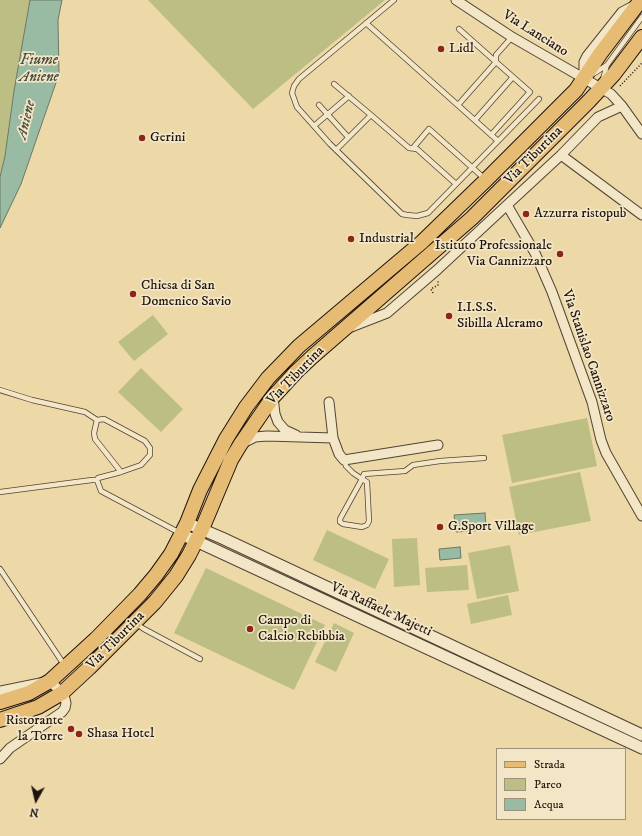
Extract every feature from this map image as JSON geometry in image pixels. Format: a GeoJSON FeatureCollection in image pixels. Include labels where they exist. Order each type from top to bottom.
{"type":"FeatureCollection","features":[{"type":"Feature","properties":{"kind":"main road","name":"Via Tiburtina"},"geometry":{"type":"LineString","coordinates":[[0,702],[28,693],[50,681],[144,590],[168,559],[180,527],[226,439],[252,399],[274,370],[298,346],[422,242],[576,90],[600,54],[640,1]]}},
{"type":"Feature","properties":{"kind":"main road"},"geometry":{"type":"LineString","coordinates":[[606,91],[614,74],[642,37]]}},
{"type":"Feature","properties":{"kind":"main road","name":"Via Tiburtina"},"geometry":{"type":"LineString","coordinates":[[0,720],[38,707],[62,693],[162,594],[176,576],[199,535],[231,460],[273,397],[296,372],[472,218],[589,101],[606,91]]}},
{"type":"Feature","properties":{"kind":"street","name":"Via Lanciano"},"geometry":{"type":"LineString","coordinates":[[456,0],[512,37],[606,91],[622,106],[642,134]]}},
{"type":"Feature","properties":{"kind":"street","name":"Via Tiburtina"},"geometry":{"type":"LineString","coordinates":[[343,330],[387,313],[437,270],[507,205],[598,117],[622,106]]}},
{"type":"Feature","properties":{"kind":"street"},"geometry":{"type":"LineString","coordinates":[[560,155],[642,215]]}},
{"type":"Feature","properties":{"kind":"street","name":"Via Stanislao Cannizzaro"},"geometry":{"type":"LineString","coordinates":[[507,205],[535,253],[552,292],[592,402],[601,440],[606,453],[642,516]]}},
{"type":"Feature","properties":{"kind":"street"},"geometry":{"type":"LineString","coordinates":[[273,397],[275,414],[280,424],[288,432],[302,437]]}},
{"type":"Feature","properties":{"kind":"street"},"geometry":{"type":"LineString","coordinates":[[329,402],[333,438],[339,454],[344,460],[438,445]]}},
{"type":"Feature","properties":{"kind":"street"},"geometry":{"type":"LineString","coordinates":[[240,445],[255,437],[333,438]]}},
{"type":"Feature","properties":{"kind":"street"},"geometry":{"type":"LineString","coordinates":[[180,527],[199,535]]}},
{"type":"Feature","properties":{"kind":"street","name":"Via Raffaele Majetti"},"geometry":{"type":"LineString","coordinates":[[199,535],[244,548],[499,675],[553,706],[642,748]]}},
{"type":"Feature","properties":{"kind":"street","name":"Via Raffaele Majetti"},"geometry":{"type":"LineString","coordinates":[[199,535],[238,561],[499,675],[557,696],[642,735]]}},
{"type":"Feature","properties":{"kind":"street"},"geometry":{"type":"LineString","coordinates":[[238,561],[244,548]]}},
{"type":"Feature","properties":{"kind":"street","name":"Via Tiburtina"},"geometry":{"type":"LineString","coordinates":[[0,691],[50,681]]}},
{"type":"Feature","properties":{"kind":"street"},"geometry":{"type":"LineString","coordinates":[[0,753],[10,748],[62,712],[65,708],[66,698],[50,681]]}},
{"type":"Feature","properties":{"kind":"street"},"geometry":{"type":"LineString","coordinates":[[553,706],[557,696]]}},
{"type":"Feature","properties":{"kind":"street"},"geometry":{"type":"LineString","coordinates":[[0,759],[10,748]]}},
{"type":"Feature","properties":{"kind":"lane"},"geometry":{"type":"LineString","coordinates":[[394,0],[299,79],[294,86],[292,93],[297,107],[336,150],[391,203],[407,216],[417,216],[428,213],[539,99]]}},
{"type":"Feature","properties":{"kind":"lane","name":"Via Tiburtina"},"geometry":{"type":"LineString","coordinates":[[584,79],[607,65],[642,17]]}},
{"type":"Feature","properties":{"kind":"lane"},"geometry":{"type":"LineString","coordinates":[[366,23],[498,141]]}},
{"type":"Feature","properties":{"kind":"lane"},"geometry":{"type":"LineString","coordinates":[[460,29],[530,92],[491,135]]}},
{"type":"Feature","properties":{"kind":"lane"},"geometry":{"type":"LineString","coordinates":[[458,105],[496,62],[496,56],[512,37]]}},
{"type":"Feature","properties":{"kind":"lane","name":"Via Tiburtina"},"geometry":{"type":"LineString","coordinates":[[606,91],[607,65]]}},
{"type":"Feature","properties":{"kind":"lane"},"geometry":{"type":"LineString","coordinates":[[475,120],[514,77]]}},
{"type":"Feature","properties":{"kind":"lane"},"geometry":{"type":"LineString","coordinates":[[334,84],[409,148],[417,149],[456,184]]}},
{"type":"Feature","properties":{"kind":"lane"},"geometry":{"type":"LineString","coordinates":[[314,126],[349,96]]}},
{"type":"Feature","properties":{"kind":"lane"},"geometry":{"type":"LineString","coordinates":[[319,104],[348,137]]}},
{"type":"Feature","properties":{"kind":"lane"},"geometry":{"type":"LineString","coordinates":[[336,150],[371,115]]}},
{"type":"Feature","properties":{"kind":"lane"},"geometry":{"type":"LineString","coordinates":[[413,148],[429,129],[486,180]]}},
{"type":"Feature","properties":{"kind":"lane"},"geometry":{"type":"LineString","coordinates":[[0,390],[32,400],[85,412],[97,420],[104,419],[145,441],[150,448],[150,456],[142,465],[98,478],[97,480],[0,492]]}},
{"type":"Feature","properties":{"kind":"lane"},"geometry":{"type":"LineString","coordinates":[[97,420],[94,433],[95,439],[120,472]]}},
{"type":"Feature","properties":{"kind":"lane"},"geometry":{"type":"LineString","coordinates":[[344,460],[346,466],[353,473],[362,478],[367,482],[369,521],[367,525],[362,526],[343,524],[340,522],[340,518],[362,478],[364,474],[405,471],[413,465],[440,461],[484,458]]}},
{"type":"Feature","properties":{"kind":"lane"},"geometry":{"type":"LineString","coordinates":[[97,480],[101,492],[180,527]]}},
{"type":"Feature","properties":{"kind":"lane"},"geometry":{"type":"LineString","coordinates":[[0,569],[66,667]]}},
{"type":"Feature","properties":{"kind":"lane"},"geometry":{"type":"LineString","coordinates":[[135,622],[144,629],[200,659]]}},
{"type":"Feature","properties":{"kind":"path"},"geometry":{"type":"LineString","coordinates":[[606,91],[642,63]]}},
{"type":"Feature","properties":{"kind":"path"},"geometry":{"type":"LineString","coordinates":[[433,293],[431,289],[438,285],[438,281]]}},
{"type":"Feature","properties":{"kind":"green space"},"geometry":{"type":"Polygon","coordinates":[[[0,0],[30,0],[14,91],[5,156],[0,177],[0,0]]]}},
{"type":"Feature","properties":{"kind":"green space"},"geometry":{"type":"Polygon","coordinates":[[[148,0],[385,0],[253,109],[148,0]]]}},
{"type":"Feature","properties":{"kind":"green space"},"geometry":{"type":"Polygon","coordinates":[[[153,315],[168,334],[134,361],[118,342],[153,315]]]}},
{"type":"Feature","properties":{"kind":"green space"},"geometry":{"type":"Polygon","coordinates":[[[141,368],[183,409],[161,432],[118,392],[141,368]]]}},
{"type":"Feature","properties":{"kind":"green space"},"geometry":{"type":"Polygon","coordinates":[[[587,418],[597,466],[512,483],[502,435],[587,418]]]}},
{"type":"Feature","properties":{"kind":"green space"},"geometry":{"type":"Polygon","coordinates":[[[580,472],[591,521],[519,535],[509,487],[580,472]]]}},
{"type":"Feature","properties":{"kind":"green space"},"geometry":{"type":"Polygon","coordinates":[[[327,530],[389,559],[375,589],[313,560],[327,530]]]}},
{"type":"Feature","properties":{"kind":"green space"},"geometry":{"type":"Polygon","coordinates":[[[417,538],[420,585],[394,587],[392,539],[417,538]]]}},
{"type":"Feature","properties":{"kind":"green space"},"geometry":{"type":"Polygon","coordinates":[[[510,545],[519,591],[477,599],[468,553],[510,545]]]}},
{"type":"Feature","properties":{"kind":"green space"},"geometry":{"type":"Polygon","coordinates":[[[467,565],[469,590],[427,592],[425,568],[467,565]]]}},
{"type":"Feature","properties":{"kind":"green space","name":"Campo di Calcio Rebibbia"},"geometry":{"type":"Polygon","coordinates":[[[206,568],[325,625],[294,690],[174,633],[206,568]]]}},
{"type":"Feature","properties":{"kind":"green space"},"geometry":{"type":"Polygon","coordinates":[[[508,595],[512,615],[471,624],[467,604],[508,595]]]}},
{"type":"Feature","properties":{"kind":"green space"},"geometry":{"type":"Polygon","coordinates":[[[334,623],[354,633],[336,672],[315,662],[334,623]]]}},
{"type":"Feature","properties":{"kind":"water","name":"Fiume Aniene"},"geometry":{"type":"Polygon","coordinates":[[[30,0],[62,0],[58,20],[59,74],[21,184],[0,228],[0,177],[5,156],[14,91],[30,0]]]}},
{"type":"Feature","properties":{"kind":"water"},"geometry":{"type":"Polygon","coordinates":[[[485,513],[486,530],[456,532],[454,515],[485,513]]]}},
{"type":"Feature","properties":{"kind":"water"},"geometry":{"type":"Polygon","coordinates":[[[460,547],[461,558],[440,560],[439,549],[460,547]]]}},
{"type":"Feature","properties":{"kind":"place","name":"Lidl"},"geometry":{"type":"Point","coordinates":[441,49]}},
{"type":"Feature","properties":{"kind":"place","name":"Gerini"},"geometry":{"type":"Point","coordinates":[142,138]}},
{"type":"Feature","properties":{"kind":"place","name":"Azzurra ristopub"},"geometry":{"type":"Point","coordinates":[526,214]}},
{"type":"Feature","properties":{"kind":"place","name":"Industrial"},"geometry":{"type":"Point","coordinates":[351,239]}},
{"type":"Feature","properties":{"kind":"place","name":"Istituto Professionale Via Cannizzaro"},"geometry":{"type":"Point","coordinates":[560,254]}},
{"type":"Feature","properties":{"kind":"place","name":"Chiesa di San Domenico Savio"},"geometry":{"type":"Point","coordinates":[133,294]}},
{"type":"Feature","properties":{"kind":"place","name":"I.I.S.S. Sibilla Aleramo"},"geometry":{"type":"Point","coordinates":[449,316]}},
{"type":"Feature","properties":{"kind":"place","name":"G.Sport Village"},"geometry":{"type":"Point","coordinates":[440,527]}},
{"type":"Feature","properties":{"kind":"place","name":"Campo di Calcio Rebibbia"},"geometry":{"type":"Point","coordinates":[250,629]}},
{"type":"Feature","properties":{"kind":"place","name":"Ristorante la Torre"},"geometry":{"type":"Point","coordinates":[71,729]}},
{"type":"Feature","properties":{"kind":"place","name":"Shasa Hotel"},"geometry":{"type":"Point","coordinates":[79,734]}},
{"type":"Feature","properties":{"kind":"water label","name":"Aniene"},"geometry":{"type":"Point","coordinates":[27,120]}}]}
